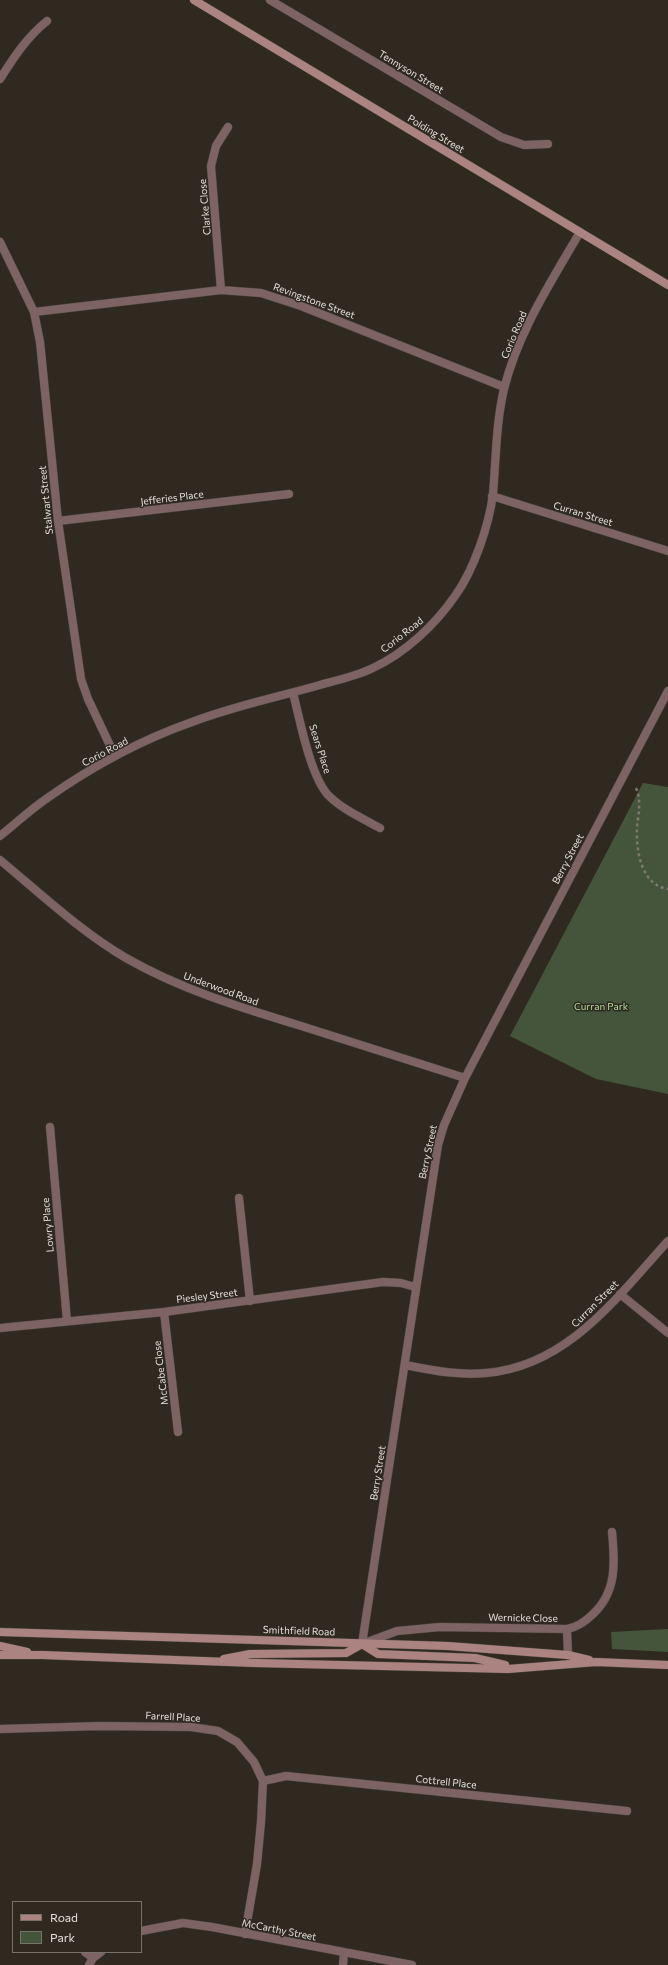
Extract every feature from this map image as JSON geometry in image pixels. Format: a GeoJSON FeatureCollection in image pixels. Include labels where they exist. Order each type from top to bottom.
{"type":"FeatureCollection","features":[{"type":"Feature","properties":{"kind":"main road","name":"Polding Street"},"geometry":{"type":"LineString","coordinates":[[194,0],[668,285]]}},
{"type":"Feature","properties":{"kind":"main road","name":"Smithfield Road"},"geometry":{"type":"LineString","coordinates":[[0,1632],[448,1646],[568,1655],[596,1662]]}},
{"type":"Feature","properties":{"kind":"main road"},"geometry":{"type":"LineString","coordinates":[[210,1662],[250,1654],[346,1653],[362,1644],[378,1654],[475,1658],[522,1668]]}},
{"type":"Feature","properties":{"kind":"main road"},"geometry":{"type":"LineString","coordinates":[[0,1646],[42,1654]]}},
{"type":"Feature","properties":{"kind":"main road","name":"Smithfield Road"},"geometry":{"type":"LineString","coordinates":[[0,1655],[42,1654],[210,1662],[522,1668],[596,1662],[668,1665]]}},
{"type":"Feature","properties":{"kind":"street","name":"Tennyson Street"},"geometry":{"type":"LineString","coordinates":[[270,0],[501,137],[524,145],[548,144]]}},
{"type":"Feature","properties":{"kind":"street"},"geometry":{"type":"LineString","coordinates":[[0,78],[32,33],[47,21]]}},
{"type":"Feature","properties":{"kind":"street","name":"Clarke Close"},"geometry":{"type":"LineString","coordinates":[[221,290],[211,166],[216,146],[228,127]]}},
{"type":"Feature","properties":{"kind":"street","name":"Corio Road"},"geometry":{"type":"LineString","coordinates":[[0,836],[45,800],[116,756],[190,722],[241,706],[293,693],[372,668],[391,658],[415,640],[432,624],[455,597],[468,576],[481,544],[492,496],[500,406],[504,387],[526,329],[539,302],[580,232]]}},
{"type":"Feature","properties":{"kind":"street","name":"Stalwart Street"},"geometry":{"type":"LineString","coordinates":[[0,242],[34,312],[40,342],[58,522],[81,679],[88,700],[116,756]]}},
{"type":"Feature","properties":{"kind":"street","name":"Revingstone Street"},"geometry":{"type":"LineString","coordinates":[[34,312],[221,290],[261,293],[301,306],[504,387]]}},
{"type":"Feature","properties":{"kind":"street","name":"Jefferies Place"},"geometry":{"type":"LineString","coordinates":[[58,522],[289,494]]}},
{"type":"Feature","properties":{"kind":"street","name":"Curran Street"},"geometry":{"type":"LineString","coordinates":[[492,496],[668,551]]}},
{"type":"Feature","properties":{"kind":"street","name":"Berry Street"},"geometry":{"type":"LineString","coordinates":[[362,1644],[405,1365],[415,1287],[438,1145],[444,1125],[465,1078],[668,691]]}},
{"type":"Feature","properties":{"kind":"street","name":"Sears Place"},"geometry":{"type":"LineString","coordinates":[[293,693],[312,764],[327,794],[344,809],[380,828]]}},
{"type":"Feature","properties":{"kind":"street","name":"Underwood Road"},"geometry":{"type":"LineString","coordinates":[[0,860],[86,933],[127,958],[167,979],[207,996],[251,1011],[465,1078]]}},
{"type":"Feature","properties":{"kind":"street","name":"Lowry Place"},"geometry":{"type":"LineString","coordinates":[[50,1127],[66,1321]]}},
{"type":"Feature","properties":{"kind":"street"},"geometry":{"type":"LineString","coordinates":[[239,1198],[250,1301]]}},
{"type":"Feature","properties":{"kind":"street","name":"Curran Street"},"geometry":{"type":"LineString","coordinates":[[405,1365],[455,1373],[486,1374],[531,1362],[567,1344],[586,1329],[668,1241]]}},
{"type":"Feature","properties":{"kind":"street","name":"Piesley Street"},"geometry":{"type":"LineString","coordinates":[[0,1328],[164,1312],[383,1282],[401,1283],[415,1287]]}},
{"type":"Feature","properties":{"kind":"street"},"geometry":{"type":"LineString","coordinates":[[620,1294],[668,1334]]}},
{"type":"Feature","properties":{"kind":"street","name":"McCabe Close"},"geometry":{"type":"LineString","coordinates":[[164,1312],[178,1432]]}},
{"type":"Feature","properties":{"kind":"street","name":"Wernicke Close"},"geometry":{"type":"LineString","coordinates":[[362,1644],[397,1631],[440,1626],[566,1629],[581,1625],[601,1606],[609,1592],[614,1570],[612,1532]]}},
{"type":"Feature","properties":{"kind":"street"},"geometry":{"type":"LineString","coordinates":[[566,1629],[568,1655]]}},
{"type":"Feature","properties":{"kind":"street","name":"Farrell Place"},"geometry":{"type":"LineString","coordinates":[[0,1729],[106,1726],[191,1726],[218,1731],[237,1742],[254,1762],[263,1781],[257,1864],[245,1934]]}},
{"type":"Feature","properties":{"kind":"street","name":"Cottrell Place"},"geometry":{"type":"LineString","coordinates":[[263,1781],[286,1776],[627,1811]]}},
{"type":"Feature","properties":{"kind":"street","name":"McCarthy Street"},"geometry":{"type":"LineString","coordinates":[[142,1931],[183,1923],[212,1927],[412,1965]]}},
{"type":"Feature","properties":{"kind":"street"},"geometry":{"type":"LineString","coordinates":[[343,1965],[344,1952]]}},
{"type":"Feature","properties":{"kind":"street"},"geometry":{"type":"LineString","coordinates":[[91,1961],[100,1953]]}},
{"type":"Feature","properties":{"kind":"path"},"geometry":{"type":"LineString","coordinates":[[636,788],[639,795],[640,808],[637,829],[640,860],[649,879],[654,884],[668,888]]}},
{"type":"Feature","properties":{"kind":"green space","name":"Curran Park"},"geometry":{"type":"Polygon","coordinates":[[[643,783],[668,787],[668,1094],[596,1079],[510,1036],[643,783]]]}},
{"type":"Feature","properties":{"kind":"green space"},"geometry":{"type":"Polygon","coordinates":[[[668,1629],[668,1652],[612,1649],[611,1632],[668,1629]]]}}]}
